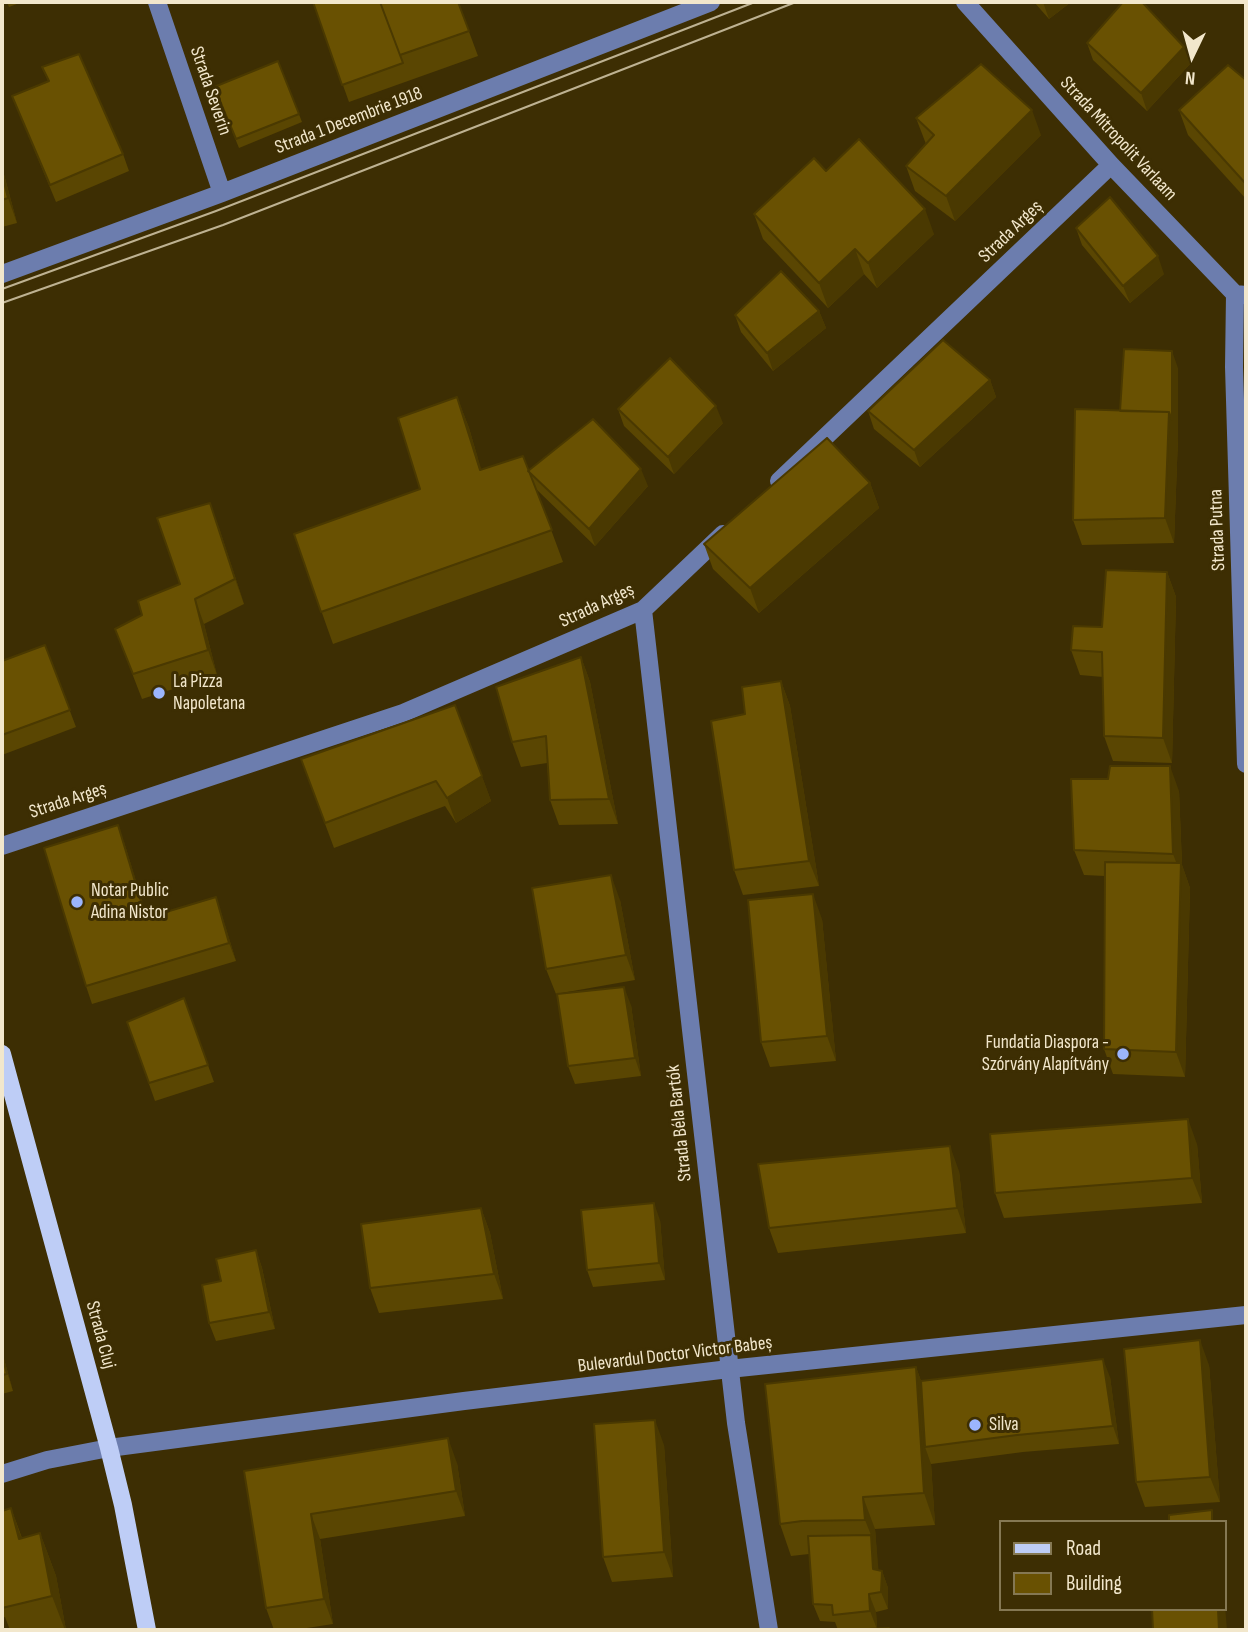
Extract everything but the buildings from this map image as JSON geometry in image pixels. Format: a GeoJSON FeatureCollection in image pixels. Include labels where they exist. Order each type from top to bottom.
{"type":"FeatureCollection","features":[{"type":"Feature","properties":{"kind":"main road","name":"Strada Cluj"},"geometry":{"type":"LineString","coordinates":[[2,1054],[109,1448],[147,1630]]}},
{"type":"Feature","properties":{"kind":"street","name":"Strada Severin"},"geometry":{"type":"LineString","coordinates":[[157,2],[222,193]]}},
{"type":"Feature","properties":{"kind":"street","name":"Strada 1 Decembrie 1918"},"geometry":{"type":"LineString","coordinates":[[2,274],[222,193],[711,2]]}},
{"type":"Feature","properties":{"kind":"street","name":"Strada Mitropolit Varlaam"},"geometry":{"type":"LineString","coordinates":[[965,2],[1111,165],[1241,295]]}},
{"type":"Feature","properties":{"kind":"street","name":"Strada Argeș"},"geometry":{"type":"LineString","coordinates":[[763,496],[1111,165]]}},
{"type":"Feature","properties":{"kind":"street","name":"Strada Putna"},"geometry":{"type":"LineString","coordinates":[[1241,295],[1234,367],[1246,764]]}},
{"type":"Feature","properties":{"kind":"street","name":"Strada Argeș"},"geometry":{"type":"LineString","coordinates":[[2,846],[403,713],[643,610],[733,525]]}},
{"type":"Feature","properties":{"kind":"street","name":"Strada Béla Bartók"},"geometry":{"type":"LineString","coordinates":[[643,610],[729,1369],[769,1630]]}},
{"type":"Feature","properties":{"kind":"street","name":"Bulevardul Doctor Victor Babeș"},"geometry":{"type":"LineString","coordinates":[[2,1474],[47,1460],[109,1448],[477,1399],[729,1369],[1246,1315]]}},
{"type":"Feature","properties":{"kind":"tram line"},"geometry":{"type":"LineString","coordinates":[[2,289],[216,211],[755,2]]}},
{"type":"Feature","properties":{"kind":"tram line"},"geometry":{"type":"LineString","coordinates":[[2,303],[223,225],[796,2]]}},
{"type":"Feature","properties":{"kind":"place","name":"La Pizza Napoletana"},"geometry":{"type":"Point","coordinates":[159,693]}},
{"type":"Feature","properties":{"kind":"place","name":"Notar Public Adina Nistor"},"geometry":{"type":"Point","coordinates":[77,902]}},
{"type":"Feature","properties":{"kind":"place","name":"Fundatia Diaspora - Szórvány Alapítvány"},"geometry":{"type":"Point","coordinates":[1123,1054]}},
{"type":"Feature","properties":{"kind":"place","name":"Silva"},"geometry":{"type":"Point","coordinates":[975,1425]}}]}
